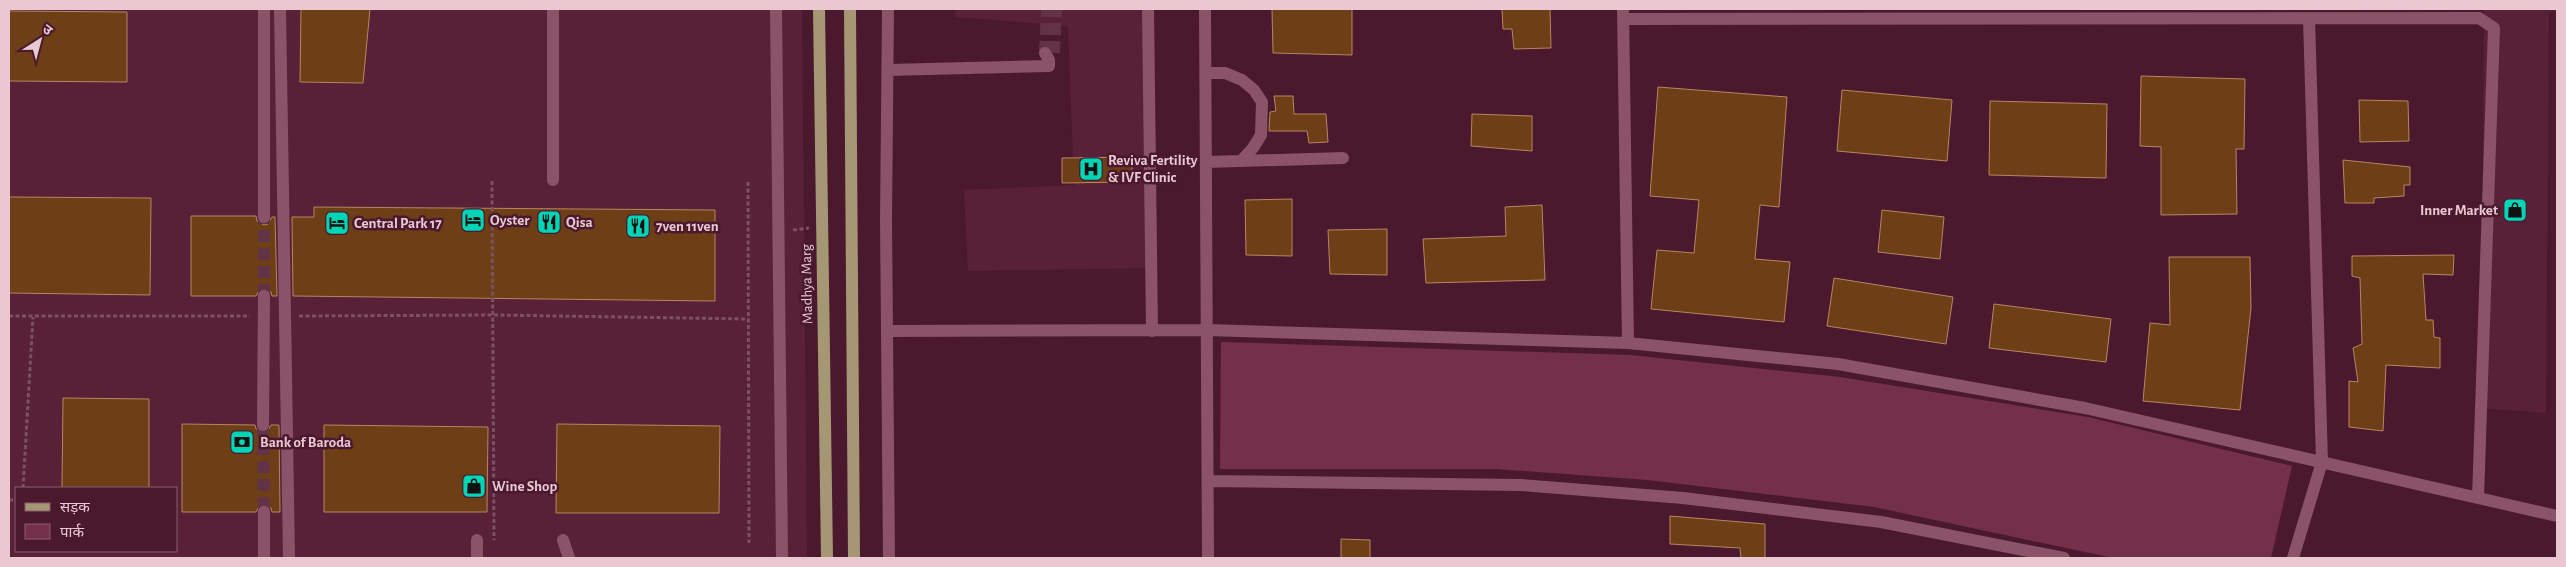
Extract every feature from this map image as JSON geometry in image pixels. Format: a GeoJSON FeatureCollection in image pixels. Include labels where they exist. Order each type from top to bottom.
{"type":"FeatureCollection","features":[{"type":"Feature","properties":{"kind":"main road","name":"Madhya Marg"},"geometry":{"type":"LineString","coordinates":[[819,9],[827,558]]}},
{"type":"Feature","properties":{"kind":"main road"},"geometry":{"type":"LineString","coordinates":[[850,9],[854,558]]}},
{"type":"Feature","properties":{"kind":"street"},"geometry":{"type":"LineString","coordinates":[[264,9],[264,216]]}},
{"type":"Feature","properties":{"kind":"street"},"geometry":{"type":"LineString","coordinates":[[280,9],[290,515],[289,558]]}},
{"type":"Feature","properties":{"kind":"street"},"geometry":{"type":"LineString","coordinates":[[553,9],[553,180]]}},
{"type":"Feature","properties":{"kind":"street"},"geometry":{"type":"LineString","coordinates":[[776,9],[782,558]]}},
{"type":"Feature","properties":{"kind":"street"},"geometry":{"type":"LineString","coordinates":[[888,9],[887,331],[889,558]]}},
{"type":"Feature","properties":{"kind":"street"},"geometry":{"type":"LineString","coordinates":[[1148,9],[1152,331]]}},
{"type":"Feature","properties":{"kind":"street"},"geometry":{"type":"LineString","coordinates":[[1205,9],[1208,558]]}},
{"type":"Feature","properties":{"kind":"street"},"geometry":{"type":"LineString","coordinates":[[1628,343],[1623,14],[2478,18],[2494,28],[2478,498]]}},
{"type":"Feature","properties":{"kind":"street"},"geometry":{"type":"LineString","coordinates":[[2293,558],[2322,462],[2309,18]]}},
{"type":"Feature","properties":{"kind":"street"},"geometry":{"type":"LineString","coordinates":[[888,70],[1049,66],[1049,55]]}},
{"type":"Feature","properties":{"kind":"street"},"geometry":{"type":"LineString","coordinates":[[1206,73],[1225,73],[1242,80],[1254,90],[1262,102],[1261,135],[1253,148],[1241,161]]}},
{"type":"Feature","properties":{"kind":"street"},"geometry":{"type":"LineString","coordinates":[[1206,162],[1343,158]]}},
{"type":"Feature","properties":{"kind":"street"},"geometry":{"type":"LineString","coordinates":[[264,296],[264,425]]}},
{"type":"Feature","properties":{"kind":"street"},"geometry":{"type":"LineString","coordinates":[[887,331],[1207,330],[1628,343],[1857,368],[2085,408],[2557,516]]}},
{"type":"Feature","properties":{"kind":"street"},"geometry":{"type":"LineString","coordinates":[[1208,480],[1521,485],[1683,498],[1881,522],[2064,558]]}},
{"type":"Feature","properties":{"kind":"street"},"geometry":{"type":"LineString","coordinates":[[264,512],[264,558]]}},
{"type":"Feature","properties":{"kind":"street"},"geometry":{"type":"LineString","coordinates":[[477,540],[477,558]]}},
{"type":"Feature","properties":{"kind":"street"},"geometry":{"type":"LineString","coordinates":[[563,540],[569,558]]}},
{"type":"Feature","properties":{"kind":"path"},"geometry":{"type":"LineString","coordinates":[[492,181],[494,540]]}},
{"type":"Feature","properties":{"kind":"path"},"geometry":{"type":"LineString","coordinates":[[748,182],[750,543]]}},
{"type":"Feature","properties":{"kind":"path"},"geometry":{"type":"LineString","coordinates":[[298,316],[494,315],[748,319]]}},
{"type":"Feature","properties":{"kind":"path"},"geometry":{"type":"LineString","coordinates":[[9,316],[258,316]]}},
{"type":"Feature","properties":{"kind":"path"},"geometry":{"type":"LineString","coordinates":[[23,487],[33,316]]}},
{"type":"Feature","properties":{"kind":"shaded area"},"geometry":{"type":"Polygon","coordinates":[[[9,9],[802,9],[807,558],[9,558],[9,9]]]}},
{"type":"Feature","properties":{"kind":"shaded area"},"geometry":{"type":"Polygon","coordinates":[[[955,9],[1145,9],[1155,268],[968,271],[964,190],[1074,185],[1068,26],[955,17],[955,9]]]}},
{"type":"Feature","properties":{"kind":"shaded area","name":"Inner Market"},"geometry":{"type":"Polygon","coordinates":[[[2484,9],[2557,9],[2557,12],[2549,12],[2546,413],[2481,408],[2484,9]]]}},
{"type":"Feature","properties":{"kind":"green space"},"geometry":{"type":"Polygon","coordinates":[[[1221,342],[1631,355],[1840,377],[2088,417],[2292,466],[2271,558],[2113,558],[1874,507],[1647,480],[1496,469],[1220,469],[1221,342]]]}},
{"type":"Feature","properties":{"kind":"building"},"geometry":{"type":"Polygon","coordinates":[[[301,9],[370,9],[363,83],[300,82],[301,9]]]}},
{"type":"Feature","properties":{"kind":"building"},"geometry":{"type":"Polygon","coordinates":[[[1272,9],[1352,9],[1352,55],[1273,53],[1272,9]]]}},
{"type":"Feature","properties":{"kind":"building"},"geometry":{"type":"Polygon","coordinates":[[[1502,9],[1550,9],[1551,48],[1514,49],[1512,29],[1503,29],[1502,9]]]}},
{"type":"Feature","properties":{"kind":"building"},"geometry":{"type":"Polygon","coordinates":[[[9,11],[127,12],[127,82],[9,81],[9,11]]]}},
{"type":"Feature","properties":{"kind":"building"},"geometry":{"type":"Polygon","coordinates":[[[2141,76],[2245,79],[2244,149],[2236,149],[2237,214],[2161,215],[2161,147],[2140,146],[2141,76]]]}},
{"type":"Feature","properties":{"kind":"building"},"geometry":{"type":"Polygon","coordinates":[[[1658,87],[1787,97],[1779,207],[1760,205],[1755,259],[1790,262],[1784,322],[1651,309],[1657,250],[1694,253],[1699,200],[1650,196],[1658,87]]]}},
{"type":"Feature","properties":{"kind":"building"},"geometry":{"type":"Polygon","coordinates":[[[1842,90],[1952,100],[1947,161],[1837,151],[1842,90]]]}},
{"type":"Feature","properties":{"kind":"building"},"geometry":{"type":"Polygon","coordinates":[[[1274,96],[1293,96],[1294,114],[1326,114],[1328,142],[1309,143],[1307,131],[1269,131],[1270,112],[1276,111],[1274,96]]]}},
{"type":"Feature","properties":{"kind":"building"},"geometry":{"type":"Polygon","coordinates":[[[2359,100],[2408,101],[2409,141],[2360,142],[2359,100]]]}},
{"type":"Feature","properties":{"kind":"building"},"geometry":{"type":"Polygon","coordinates":[[[1990,101],[2107,104],[2106,178],[1989,175],[1990,101]]]}},
{"type":"Feature","properties":{"kind":"building"},"geometry":{"type":"Polygon","coordinates":[[[1472,114],[1532,116],[1532,151],[1471,146],[1472,114]]]}},
{"type":"Feature","properties":{"kind":"building"},"geometry":{"type":"Polygon","coordinates":[[[1132,157],[1132,182],[1062,183],[1062,158],[1132,157]]]}},
{"type":"Feature","properties":{"kind":"building"},"geometry":{"type":"Polygon","coordinates":[[[2343,160],[2410,167],[2410,185],[2404,185],[2404,196],[2374,198],[2374,203],[2345,203],[2343,160]]]}},
{"type":"Feature","properties":{"kind":"building"},"geometry":{"type":"Polygon","coordinates":[[[9,197],[151,198],[150,295],[9,293],[9,197]]]}},
{"type":"Feature","properties":{"kind":"building"},"geometry":{"type":"Polygon","coordinates":[[[1292,199],[1292,256],[1246,255],[1245,200],[1292,199]]]}},
{"type":"Feature","properties":{"kind":"building"},"geometry":{"type":"Polygon","coordinates":[[[1542,205],[1545,280],[1426,283],[1423,239],[1506,236],[1505,207],[1542,205]]]}},
{"type":"Feature","properties":{"kind":"building"},"geometry":{"type":"Polygon","coordinates":[[[314,207],[715,210],[715,301],[293,296],[292,217],[314,217],[314,207]]]}},
{"type":"Feature","properties":{"kind":"building"},"geometry":{"type":"Polygon","coordinates":[[[1882,210],[1944,217],[1940,259],[1878,252],[1882,210]]]}},
{"type":"Feature","properties":{"kind":"building"},"geometry":{"type":"Polygon","coordinates":[[[191,216],[256,216],[257,221],[264,225],[268,224],[272,217],[275,217],[277,296],[272,296],[271,292],[265,288],[260,289],[256,296],[191,296],[191,216]]]}},
{"type":"Feature","properties":{"kind":"building"},"geometry":{"type":"Polygon","coordinates":[[[1387,229],[1387,275],[1330,274],[1328,230],[1387,229]]]}},
{"type":"Feature","properties":{"kind":"building"},"geometry":{"type":"Polygon","coordinates":[[[2454,255],[2453,275],[2423,274],[2426,320],[2433,320],[2434,337],[2440,338],[2440,368],[2386,365],[2383,431],[2349,427],[2349,381],[2358,382],[2353,348],[2362,344],[2360,278],[2352,276],[2352,256],[2454,255]]]}},
{"type":"Feature","properties":{"kind":"building"},"geometry":{"type":"Polygon","coordinates":[[[2169,257],[2250,257],[2251,308],[2240,410],[2143,401],[2150,323],[2170,325],[2169,257]]]}},
{"type":"Feature","properties":{"kind":"building"},"geometry":{"type":"Polygon","coordinates":[[[1834,278],[1953,297],[1946,344],[1827,326],[1834,278]]]}},
{"type":"Feature","properties":{"kind":"building"},"geometry":{"type":"Polygon","coordinates":[[[1994,304],[2111,319],[2106,362],[1989,348],[1994,304]]]}},
{"type":"Feature","properties":{"kind":"building"},"geometry":{"type":"Polygon","coordinates":[[[63,398],[149,399],[149,487],[62,487],[63,398]]]}},
{"type":"Feature","properties":{"kind":"building"},"geometry":{"type":"Polygon","coordinates":[[[182,424],[255,425],[256,429],[262,433],[267,432],[271,425],[279,425],[280,512],[272,512],[271,508],[264,504],[260,505],[256,512],[182,512],[182,424]]]}},
{"type":"Feature","properties":{"kind":"building"},"geometry":{"type":"Polygon","coordinates":[[[557,424],[720,426],[719,513],[556,513],[557,424]]]}},
{"type":"Feature","properties":{"kind":"building"},"geometry":{"type":"Polygon","coordinates":[[[324,425],[488,427],[487,512],[324,512],[324,425]]]}},
{"type":"Feature","properties":{"kind":"building"},"geometry":{"type":"Polygon","coordinates":[[[1670,516],[1765,524],[1765,558],[1741,558],[1740,548],[1670,544],[1670,516]]]}},
{"type":"Feature","properties":{"kind":"building"},"geometry":{"type":"Polygon","coordinates":[[[1341,539],[1370,540],[1370,558],[1341,558],[1341,539]]]}},
{"type":"Feature","properties":{"kind":"tunnel"},"geometry":{"type":"LineString","coordinates":[[1045,53],[1047,9]]}},
{"type":"Feature","properties":{"kind":"tunnel"},"geometry":{"type":"LineString","coordinates":[[1054,53],[1056,9]]}},
{"type":"Feature","properties":{"kind":"tunnel"},"geometry":{"type":"LineString","coordinates":[[264,217],[264,296]]}},
{"type":"Feature","properties":{"kind":"tunnel"},"geometry":{"type":"LineString","coordinates":[[263,425],[264,512]]}},
{"type":"Feature","properties":{"kind":"place","name":"Reviva Fertility & IVF Clinic"},"geometry":{"type":"Point","coordinates":[1091,169]}},
{"type":"Feature","properties":{"kind":"place","name":"Inner Market"},"geometry":{"type":"Point","coordinates":[2515,210]}},
{"type":"Feature","properties":{"kind":"place","name":"Oyster"},"geometry":{"type":"Point","coordinates":[473,220]}},
{"type":"Feature","properties":{"kind":"place","name":"Qisa"},"geometry":{"type":"Point","coordinates":[549,222]}},
{"type":"Feature","properties":{"kind":"place","name":"Central Park 17"},"geometry":{"type":"Point","coordinates":[337,223]}},
{"type":"Feature","properties":{"kind":"place","name":"7ven 11ven"},"geometry":{"type":"Point","coordinates":[638,226]}},
{"type":"Feature","properties":{"kind":"place","name":"Bank of Baroda"},"geometry":{"type":"Point","coordinates":[242,442]}},
{"type":"Feature","properties":{"kind":"place","name":"Wine Shop"},"geometry":{"type":"Point","coordinates":[474,486]}}]}
